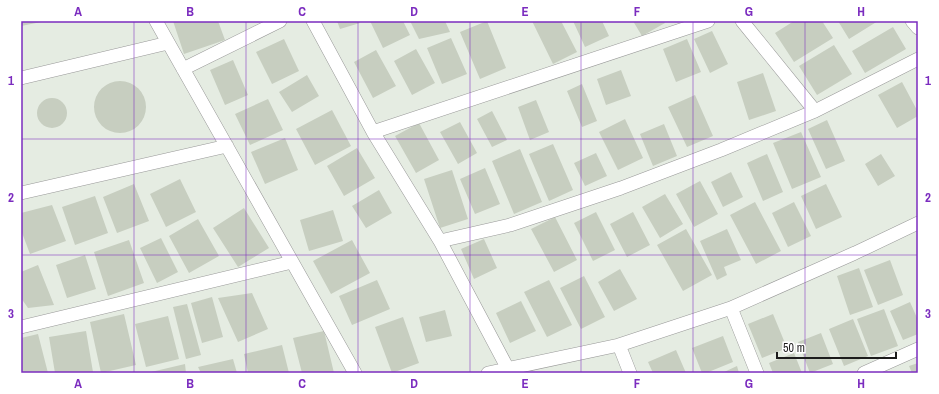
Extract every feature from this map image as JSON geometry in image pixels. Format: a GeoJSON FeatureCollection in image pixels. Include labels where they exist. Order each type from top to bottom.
{"type":"FeatureCollection","features":[{"type":"Feature","properties":{"kind":"street"},"geometry":{"type":"LineString","coordinates":[[156,21],[355,373]]}},
{"type":"Feature","properties":{"kind":"street"},"geometry":{"type":"LineString","coordinates":[[183,69],[280,21]]}},
{"type":"Feature","properties":{"kind":"street"},"geometry":{"type":"LineString","coordinates":[[313,21],[374,132],[440,241],[508,369]]}},
{"type":"Feature","properties":{"kind":"street"},"geometry":{"type":"LineString","coordinates":[[374,132],[708,21]]}},
{"type":"Feature","properties":{"kind":"street"},"geometry":{"type":"LineString","coordinates":[[742,21],[815,111]]}},
{"type":"Feature","properties":{"kind":"street"},"geometry":{"type":"LineString","coordinates":[[912,21],[918,28]]}},
{"type":"Feature","properties":{"kind":"street"},"geometry":{"type":"LineString","coordinates":[[21,78],[168,43]]}},
{"type":"Feature","properties":{"kind":"street"},"geometry":{"type":"LineString","coordinates":[[440,241],[510,225],[621,188],[721,150],[815,111],[918,59]]}},
{"type":"Feature","properties":{"kind":"street"},"geometry":{"type":"LineString","coordinates":[[21,193],[227,146]]}},
{"type":"Feature","properties":{"kind":"street"},"geometry":{"type":"LineString","coordinates":[[488,373],[619,345],[731,308],[856,253],[918,223]]}},
{"type":"Feature","properties":{"kind":"street"},"geometry":{"type":"LineString","coordinates":[[21,327],[292,262]]}},
{"type":"Feature","properties":{"kind":"street"},"geometry":{"type":"LineString","coordinates":[[731,308],[757,373]]}},
{"type":"Feature","properties":{"kind":"street"},"geometry":{"type":"LineString","coordinates":[[619,345],[630,373]]}},
{"type":"Feature","properties":{"kind":"street"},"geometry":{"type":"LineString","coordinates":[[864,373],[918,349]]}},
{"type":"Feature","properties":{"kind":"building"},"geometry":{"type":"Polygon","coordinates":[[[21,21],[41,21],[41,22],[21,26],[21,21]]]}},
{"type":"Feature","properties":{"kind":"building"},"geometry":{"type":"Polygon","coordinates":[[[173,21],[218,21],[225,40],[184,54],[173,21]]]}},
{"type":"Feature","properties":{"kind":"building"},"geometry":{"type":"Polygon","coordinates":[[[337,21],[359,21],[360,23],[340,29],[337,21]]]}},
{"type":"Feature","properties":{"kind":"building"},"geometry":{"type":"Polygon","coordinates":[[[370,21],[403,21],[410,35],[383,48],[370,21]]]}},
{"type":"Feature","properties":{"kind":"building"},"geometry":{"type":"Polygon","coordinates":[[[410,21],[445,21],[450,32],[419,39],[410,21]]]}},
{"type":"Feature","properties":{"kind":"building"},"geometry":{"type":"Polygon","coordinates":[[[487,21],[506,68],[480,79],[460,32],[487,21]]]}},
{"type":"Feature","properties":{"kind":"building"},"geometry":{"type":"Polygon","coordinates":[[[532,21],[561,21],[577,52],[553,64],[532,21]]]}},
{"type":"Feature","properties":{"kind":"building"},"geometry":{"type":"Polygon","coordinates":[[[573,21],[602,21],[609,36],[585,47],[573,21]]]}},
{"type":"Feature","properties":{"kind":"building"},"geometry":{"type":"Polygon","coordinates":[[[633,21],[664,21],[665,23],[642,36],[633,21]]]}},
{"type":"Feature","properties":{"kind":"building"},"geometry":{"type":"Polygon","coordinates":[[[794,21],[822,21],[833,38],[794,62],[775,33],[794,21]]]}},
{"type":"Feature","properties":{"kind":"building"},"geometry":{"type":"Polygon","coordinates":[[[838,21],[878,21],[849,39],[838,21]]]}},
{"type":"Feature","properties":{"kind":"building"},"geometry":{"type":"Polygon","coordinates":[[[893,27],[906,49],[865,73],[852,51],[893,27]]]}},
{"type":"Feature","properties":{"kind":"building"},"geometry":{"type":"Polygon","coordinates":[[[712,31],[728,64],[710,73],[694,39],[712,31]]]}},
{"type":"Feature","properties":{"kind":"building"},"geometry":{"type":"Polygon","coordinates":[[[451,38],[467,74],[442,84],[427,48],[451,38]]]}},
{"type":"Feature","properties":{"kind":"building"},"geometry":{"type":"Polygon","coordinates":[[[284,39],[299,71],[272,84],[256,52],[284,39]]]}},
{"type":"Feature","properties":{"kind":"building"},"geometry":{"type":"Polygon","coordinates":[[[687,39],[701,72],[676,82],[663,49],[687,39]]]}},
{"type":"Feature","properties":{"kind":"building"},"geometry":{"type":"Polygon","coordinates":[[[834,45],[852,74],[817,95],[799,66],[834,45]]]}},
{"type":"Feature","properties":{"kind":"building"},"geometry":{"type":"Polygon","coordinates":[[[416,49],[435,83],[412,95],[394,61],[416,49]]]}},
{"type":"Feature","properties":{"kind":"building"},"geometry":{"type":"Polygon","coordinates":[[[376,50],[396,86],[373,98],[354,62],[376,50]]]}},
{"type":"Feature","properties":{"kind":"building"},"geometry":{"type":"Polygon","coordinates":[[[233,60],[248,95],[225,105],[210,70],[233,60]]]}},
{"type":"Feature","properties":{"kind":"building"},"geometry":{"type":"Polygon","coordinates":[[[621,70],[631,96],[606,105],[597,79],[621,70]]]}},
{"type":"Feature","properties":{"kind":"building"},"geometry":{"type":"Polygon","coordinates":[[[763,73],[776,111],[749,120],[737,82],[763,73]]]}},
{"type":"Feature","properties":{"kind":"building"},"geometry":{"type":"Polygon","coordinates":[[[307,75],[319,96],[292,112],[279,92],[307,75]]]}},
{"type":"Feature","properties":{"kind":"building"},"geometry":{"type":"Polygon","coordinates":[[[120,81],[130,83],[138,89],[144,97],[146,107],[144,117],[138,125],[130,131],[120,133],[110,131],[102,125],[96,117],[94,107],[96,97],[102,89],[110,83],[120,81]]]}},
{"type":"Feature","properties":{"kind":"building"},"geometry":{"type":"Polygon","coordinates":[[[902,82],[918,112],[918,116],[897,128],[878,95],[902,82]]]}},
{"type":"Feature","properties":{"kind":"building"},"geometry":{"type":"Polygon","coordinates":[[[582,84],[597,121],[582,127],[567,91],[582,84]]]}},
{"type":"Feature","properties":{"kind":"building"},"geometry":{"type":"Polygon","coordinates":[[[695,95],[713,136],[687,147],[668,107],[695,95]]]}},
{"type":"Feature","properties":{"kind":"building"},"geometry":{"type":"Polygon","coordinates":[[[52,98],[58,99],[66,107],[66,119],[58,127],[52,128],[46,127],[38,119],[37,113],[38,107],[46,99],[52,98]]]}},
{"type":"Feature","properties":{"kind":"building"},"geometry":{"type":"Polygon","coordinates":[[[268,99],[283,130],[250,145],[235,114],[268,99]]]}},
{"type":"Feature","properties":{"kind":"building"},"geometry":{"type":"Polygon","coordinates":[[[536,100],[549,132],[530,140],[518,107],[536,100]]]}},
{"type":"Feature","properties":{"kind":"building"},"geometry":{"type":"Polygon","coordinates":[[[332,110],[351,146],[315,165],[296,129],[332,110]]]}},
{"type":"Feature","properties":{"kind":"building"},"geometry":{"type":"Polygon","coordinates":[[[492,111],[507,140],[492,147],[477,119],[492,111]]]}},
{"type":"Feature","properties":{"kind":"building"},"geometry":{"type":"Polygon","coordinates":[[[625,119],[643,158],[618,170],[599,132],[625,119]]]}},
{"type":"Feature","properties":{"kind":"building"},"geometry":{"type":"Polygon","coordinates":[[[827,120],[845,161],[826,169],[808,129],[827,120]]]}},
{"type":"Feature","properties":{"kind":"building"},"geometry":{"type":"Polygon","coordinates":[[[460,122],[477,153],[458,164],[440,132],[460,122]]]}},
{"type":"Feature","properties":{"kind":"building"},"geometry":{"type":"Polygon","coordinates":[[[419,123],[439,160],[416,173],[395,136],[419,123]]]}},
{"type":"Feature","properties":{"kind":"building"},"geometry":{"type":"Polygon","coordinates":[[[664,124],[677,156],[653,166],[640,134],[664,124]]]}},
{"type":"Feature","properties":{"kind":"building"},"geometry":{"type":"Polygon","coordinates":[[[801,132],[821,177],[792,189],[773,143],[801,132]]]}},
{"type":"Feature","properties":{"kind":"building"},"geometry":{"type":"Polygon","coordinates":[[[285,138],[298,170],[265,184],[251,152],[285,138]]]}},
{"type":"Feature","properties":{"kind":"building"},"geometry":{"type":"Polygon","coordinates":[[[553,144],[573,190],[549,201],[529,154],[553,144]]]}},
{"type":"Feature","properties":{"kind":"building"},"geometry":{"type":"Polygon","coordinates":[[[357,148],[375,178],[344,196],[327,166],[357,148]]]}},
{"type":"Feature","properties":{"kind":"building"},"geometry":{"type":"Polygon","coordinates":[[[520,149],[542,202],[514,214],[492,161],[520,149]]]}},
{"type":"Feature","properties":{"kind":"building"},"geometry":{"type":"Polygon","coordinates":[[[596,153],[607,176],[585,186],[574,163],[596,153]]]}},
{"type":"Feature","properties":{"kind":"building"},"geometry":{"type":"Polygon","coordinates":[[[767,154],[783,192],[763,201],[747,163],[767,154]]]}},
{"type":"Feature","properties":{"kind":"building"},"geometry":{"type":"Polygon","coordinates":[[[881,154],[895,176],[878,186],[865,164],[881,154]]]}},
{"type":"Feature","properties":{"kind":"building"},"geometry":{"type":"Polygon","coordinates":[[[485,168],[500,204],[475,214],[460,179],[485,168]]]}},
{"type":"Feature","properties":{"kind":"building"},"geometry":{"type":"Polygon","coordinates":[[[452,170],[468,219],[440,228],[424,179],[452,170]]]}},
{"type":"Feature","properties":{"kind":"building"},"geometry":{"type":"Polygon","coordinates":[[[731,172],[743,197],[723,207],[711,182],[731,172]]]}},
{"type":"Feature","properties":{"kind":"building"},"geometry":{"type":"Polygon","coordinates":[[[180,179],[196,212],[166,227],[150,194],[180,179]]]}},
{"type":"Feature","properties":{"kind":"building"},"geometry":{"type":"Polygon","coordinates":[[[700,181],[718,214],[694,227],[676,194],[700,181]]]}},
{"type":"Feature","properties":{"kind":"building"},"geometry":{"type":"Polygon","coordinates":[[[134,184],[149,221],[117,233],[103,197],[134,184]]]}},
{"type":"Feature","properties":{"kind":"building"},"geometry":{"type":"Polygon","coordinates":[[[826,184],[842,217],[816,229],[801,196],[826,184]]]}},
{"type":"Feature","properties":{"kind":"building"},"geometry":{"type":"Polygon","coordinates":[[[379,190],[392,213],[366,228],[352,206],[379,190]]]}},
{"type":"Feature","properties":{"kind":"building"},"geometry":{"type":"Polygon","coordinates":[[[665,194],[683,224],[660,238],[642,207],[665,194]]]}},
{"type":"Feature","properties":{"kind":"building"},"geometry":{"type":"Polygon","coordinates":[[[95,196],[108,233],[75,245],[62,207],[95,196]]]}},
{"type":"Feature","properties":{"kind":"building"},"geometry":{"type":"Polygon","coordinates":[[[755,202],[781,251],[756,264],[730,215],[755,202]]]}},
{"type":"Feature","properties":{"kind":"building"},"geometry":{"type":"Polygon","coordinates":[[[794,202],[811,236],[788,247],[772,213],[794,202]]]}},
{"type":"Feature","properties":{"kind":"building"},"geometry":{"type":"Polygon","coordinates":[[[52,205],[66,241],[30,254],[21,230],[21,213],[52,205]]]}},
{"type":"Feature","properties":{"kind":"building"},"geometry":{"type":"Polygon","coordinates":[[[244,208],[269,248],[238,267],[213,228],[244,208]]]}},
{"type":"Feature","properties":{"kind":"building"},"geometry":{"type":"Polygon","coordinates":[[[333,210],[343,241],[309,251],[300,220],[333,210]]]}},
{"type":"Feature","properties":{"kind":"building"},"geometry":{"type":"Polygon","coordinates":[[[596,212],[615,250],[593,261],[574,223],[596,212]]]}},
{"type":"Feature","properties":{"kind":"building"},"geometry":{"type":"Polygon","coordinates":[[[633,212],[650,245],[627,257],[610,224],[633,212]]]}},
{"type":"Feature","properties":{"kind":"building"},"geometry":{"type":"Polygon","coordinates":[[[555,217],[577,260],[554,272],[531,229],[555,217]]]}},
{"type":"Feature","properties":{"kind":"building"},"geometry":{"type":"Polygon","coordinates":[[[198,219],[219,256],[189,273],[169,236],[198,219]]]}},
{"type":"Feature","properties":{"kind":"building"},"geometry":{"type":"Polygon","coordinates":[[[686,229],[712,275],[683,291],[657,245],[686,229]]]}},
{"type":"Feature","properties":{"kind":"building"},"geometry":{"type":"Polygon","coordinates":[[[727,229],[741,260],[724,267],[727,275],[717,280],[700,241],[727,229]]]}},
{"type":"Feature","properties":{"kind":"building"},"geometry":{"type":"Polygon","coordinates":[[[161,238],[178,272],[157,283],[140,248],[161,238]]]}},
{"type":"Feature","properties":{"kind":"building"},"geometry":{"type":"Polygon","coordinates":[[[484,239],[497,268],[474,279],[461,249],[484,239]]]}},
{"type":"Feature","properties":{"kind":"building"},"geometry":{"type":"Polygon","coordinates":[[[129,240],[144,283],[108,296],[94,252],[129,240]]]}},
{"type":"Feature","properties":{"kind":"building"},"geometry":{"type":"Polygon","coordinates":[[[352,240],[370,273],[331,294],[313,261],[352,240]]]}},
{"type":"Feature","properties":{"kind":"building"},"geometry":{"type":"Polygon","coordinates":[[[85,255],[96,289],[67,298],[56,265],[85,255]]]}},
{"type":"Feature","properties":{"kind":"building"},"geometry":{"type":"Polygon","coordinates":[[[890,260],[903,295],[878,305],[864,270],[890,260]]]}},
{"type":"Feature","properties":{"kind":"building"},"geometry":{"type":"Polygon","coordinates":[[[38,265],[54,305],[28,308],[21,298],[21,272],[38,265]]]}},
{"type":"Feature","properties":{"kind":"building"},"geometry":{"type":"Polygon","coordinates":[[[859,268],[873,307],[850,315],[837,276],[859,268]]]}},
{"type":"Feature","properties":{"kind":"building"},"geometry":{"type":"Polygon","coordinates":[[[620,269],[637,299],[614,311],[598,282],[620,269]]]}},
{"type":"Feature","properties":{"kind":"building"},"geometry":{"type":"Polygon","coordinates":[[[584,276],[605,317],[581,329],[560,288],[584,276]]]}},
{"type":"Feature","properties":{"kind":"building"},"geometry":{"type":"Polygon","coordinates":[[[377,280],[390,309],[352,325],[339,296],[377,280]]]}},
{"type":"Feature","properties":{"kind":"building"},"geometry":{"type":"Polygon","coordinates":[[[549,280],[572,325],[547,337],[524,292],[549,280]]]}},
{"type":"Feature","properties":{"kind":"building"},"geometry":{"type":"Polygon","coordinates":[[[252,293],[268,329],[238,342],[218,298],[252,293]]]}},
{"type":"Feature","properties":{"kind":"building"},"geometry":{"type":"Polygon","coordinates":[[[212,297],[223,337],[202,343],[191,303],[212,297]]]}},
{"type":"Feature","properties":{"kind":"building"},"geometry":{"type":"Polygon","coordinates":[[[521,301],[536,331],[510,343],[496,313],[521,301]]]}},
{"type":"Feature","properties":{"kind":"building"},"geometry":{"type":"Polygon","coordinates":[[[910,302],[918,320],[918,334],[903,340],[890,311],[910,302]]]}},
{"type":"Feature","properties":{"kind":"building"},"geometry":{"type":"Polygon","coordinates":[[[187,304],[201,355],[186,359],[173,307],[187,304]]]}},
{"type":"Feature","properties":{"kind":"building"},"geometry":{"type":"Polygon","coordinates":[[[884,309],[898,346],[871,356],[857,319],[884,309]]]}},
{"type":"Feature","properties":{"kind":"building"},"geometry":{"type":"Polygon","coordinates":[[[445,310],[452,336],[426,342],[419,317],[445,310]]]}},
{"type":"Feature","properties":{"kind":"building"},"geometry":{"type":"Polygon","coordinates":[[[124,314],[136,365],[101,373],[90,322],[124,314]]]}},
{"type":"Feature","properties":{"kind":"building"},"geometry":{"type":"Polygon","coordinates":[[[773,314],[787,348],[762,358],[748,324],[773,314]]]}},
{"type":"Feature","properties":{"kind":"building"},"geometry":{"type":"Polygon","coordinates":[[[168,316],[179,359],[146,367],[135,324],[168,316]]]}},
{"type":"Feature","properties":{"kind":"building"},"geometry":{"type":"Polygon","coordinates":[[[403,317],[419,363],[392,373],[375,327],[403,317]]]}},
{"type":"Feature","properties":{"kind":"building"},"geometry":{"type":"Polygon","coordinates":[[[853,319],[868,356],[844,366],[829,329],[853,319]]]}},
{"type":"Feature","properties":{"kind":"building"},"geometry":{"type":"Polygon","coordinates":[[[86,331],[93,372],[55,373],[49,337],[86,331]]]}},
{"type":"Feature","properties":{"kind":"building"},"geometry":{"type":"Polygon","coordinates":[[[324,331],[334,373],[302,373],[293,338],[324,331]]]}},
{"type":"Feature","properties":{"kind":"building"},"geometry":{"type":"Polygon","coordinates":[[[821,333],[833,364],[810,373],[798,342],[821,333]]]}},
{"type":"Feature","properties":{"kind":"building"},"geometry":{"type":"Polygon","coordinates":[[[38,334],[48,373],[21,373],[21,338],[38,334]]]}},
{"type":"Feature","properties":{"kind":"building"},"geometry":{"type":"Polygon","coordinates":[[[723,336],[733,362],[706,373],[702,373],[692,348],[723,336]]]}},
{"type":"Feature","properties":{"kind":"building"},"geometry":{"type":"Polygon","coordinates":[[[282,345],[289,373],[248,373],[244,354],[282,345]]]}},
{"type":"Feature","properties":{"kind":"building"},"geometry":{"type":"Polygon","coordinates":[[[676,350],[686,373],[653,373],[648,362],[676,350]]]}},
{"type":"Feature","properties":{"kind":"building"},"geometry":{"type":"Polygon","coordinates":[[[794,353],[802,373],[773,373],[769,363],[794,353]]]}},
{"type":"Feature","properties":{"kind":"building"},"geometry":{"type":"Polygon","coordinates":[[[233,359],[237,373],[201,373],[198,367],[233,359]]]}},
{"type":"Feature","properties":{"kind":"building"},"geometry":{"type":"Polygon","coordinates":[[[918,363],[918,373],[912,373],[909,366],[918,363]]]}},
{"type":"Feature","properties":{"kind":"building"},"geometry":{"type":"Polygon","coordinates":[[[185,364],[186,373],[151,373],[151,372],[185,364]]]}},
{"type":"Feature","properties":{"kind":"building"},"geometry":{"type":"Polygon","coordinates":[[[737,366],[739,373],[722,373],[737,366]]]}}]}
